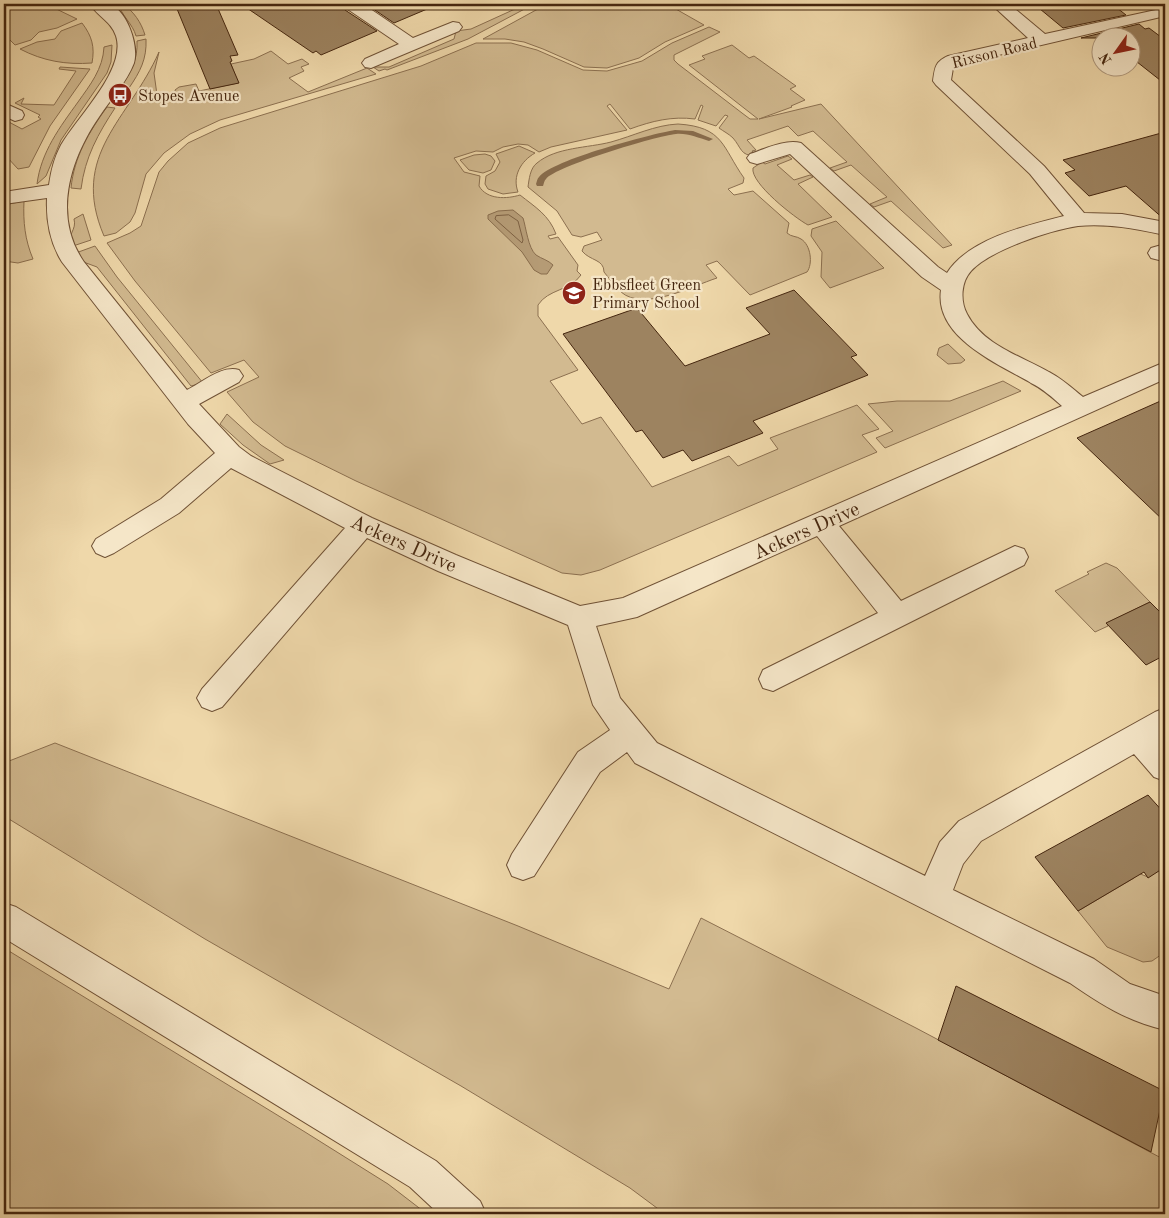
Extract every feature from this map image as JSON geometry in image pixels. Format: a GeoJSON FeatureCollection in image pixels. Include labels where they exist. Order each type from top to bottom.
{"type":"FeatureCollection","features":[{"type":"Feature","properties":{"kind":"street","name":"Ackers Drive"},"geometry":{"type":"LineString","coordinates":[[98,4],[111,13],[123,30],[127,46],[126,58],[121,72],[68,151],[60,174],[58,222],[66,252],[184,401],[230,454],[242,463],[312,501],[363,525],[446,563],[579,618],[627,609],[1165,370]]}},
{"type":"Feature","properties":{"kind":"street"},"geometry":{"type":"LineString","coordinates":[[352,4],[412,44]]}},
{"type":"Feature","properties":{"kind":"street"},"geometry":{"type":"LineString","coordinates":[[999,4],[1042,40]]}},
{"type":"Feature","properties":{"kind":"street","name":"Rixson Road"},"geometry":{"type":"LineString","coordinates":[[1079,220],[1037,170],[942,81],[944,65],[954,60],[1159,10]]}},
{"type":"Feature","properties":{"kind":"street"},"geometry":{"type":"LineString","coordinates":[[370,63],[452,27]]}},
{"type":"Feature","properties":{"kind":"street"},"geometry":{"type":"LineString","coordinates":[[757,158],[794,147],[930,272],[952,287]]}},
{"type":"Feature","properties":{"kind":"street"},"geometry":{"type":"LineString","coordinates":[[4,198],[58,190]]}},
{"type":"Feature","properties":{"kind":"street"},"geometry":{"type":"LineString","coordinates":[[1079,407],[1053,385],[990,351],[970,335],[953,310],[950,295],[952,287],[962,267],[976,256],[1036,230],[1063,222],[1079,220],[1129,222],[1165,228]]}},
{"type":"Feature","properties":{"kind":"street"},"geometry":{"type":"LineString","coordinates":[[184,401],[210,389],[231,376]]}},
{"type":"Feature","properties":{"kind":"street"},"geometry":{"type":"LineString","coordinates":[[105,546],[170,506],[230,454]]}},
{"type":"Feature","properties":{"kind":"street"},"geometry":{"type":"LineString","coordinates":[[822,523],[898,616]]}},
{"type":"Feature","properties":{"kind":"street"},"geometry":{"type":"LineString","coordinates":[[212,698],[363,525]]}},
{"type":"Feature","properties":{"kind":"street"},"geometry":{"type":"LineString","coordinates":[[773,679],[1015,557]]}},
{"type":"Feature","properties":{"kind":"street"},"geometry":{"type":"LineString","coordinates":[[579,618],[608,705],[646,753],[1082,971],[1118,996],[1143,1007],[1165,1013]]}},
{"type":"Feature","properties":{"kind":"street"},"geometry":{"type":"LineString","coordinates":[[935,897],[947,860],[958,842],[970,831],[1165,721]]}},
{"type":"Feature","properties":{"kind":"street"},"geometry":{"type":"LineString","coordinates":[[523,865],[589,762],[631,733]]}},
{"type":"Feature","properties":{"kind":"street"},"geometry":{"type":"LineString","coordinates":[[1138,737],[1165,767]]}},
{"type":"Feature","properties":{"kind":"street"},"geometry":{"type":"LineString","coordinates":[[4,919],[423,1174],[467,1214]]}},
{"type":"Feature","properties":{"kind":"shaded area"},"geometry":{"type":"Polygon","coordinates":[[[4,4],[46,4],[77,19],[57,28],[39,32],[31,40],[15,45],[4,34],[4,4]]]}},
{"type":"Feature","properties":{"kind":"shaded area"},"geometry":{"type":"Polygon","coordinates":[[[119,4],[123,4],[131,10],[145,35],[136,36],[119,4]]]}},
{"type":"Feature","properties":{"kind":"shaded area"},"geometry":{"type":"Polygon","coordinates":[[[526,4],[534,4],[468,39],[387,70],[379,71],[373,67],[389,67],[454,39],[456,31],[471,29],[526,4]]]}},
{"type":"Feature","properties":{"kind":"shaded area"},"geometry":{"type":"Polygon","coordinates":[[[547,4],[667,4],[704,25],[665,42],[639,58],[607,68],[584,67],[524,42],[505,39],[483,39],[547,4]]]}},
{"type":"Feature","properties":{"kind":"shaded area"},"geometry":{"type":"Polygon","coordinates":[[[82,23],[92,42],[92,63],[55,61],[37,57],[20,49],[37,42],[55,39],[61,31],[82,23]]]}},
{"type":"Feature","properties":{"kind":"shaded area"},"geometry":{"type":"Polygon","coordinates":[[[709,27],[720,32],[674,55],[674,60],[678,64],[750,119],[758,119],[689,65],[705,59],[702,56],[732,45],[749,58],[754,56],[796,86],[790,89],[805,100],[792,107],[759,119],[821,104],[952,245],[943,248],[891,201],[874,207],[870,204],[887,197],[851,165],[834,171],[830,168],[847,162],[813,131],[798,136],[788,126],[747,140],[756,150],[752,151],[755,155],[750,155],[744,153],[733,138],[719,128],[728,116],[725,115],[716,126],[698,120],[703,106],[701,105],[695,119],[678,118],[662,120],[630,129],[610,104],[607,106],[627,130],[551,147],[539,152],[528,145],[518,144],[503,147],[493,152],[476,151],[454,158],[464,172],[480,176],[479,186],[487,194],[503,198],[520,195],[536,208],[553,227],[556,234],[548,236],[550,239],[558,237],[578,265],[577,271],[581,275],[576,280],[547,296],[538,305],[538,316],[578,370],[550,381],[582,424],[601,417],[652,487],[729,456],[738,466],[778,449],[770,438],[857,405],[879,429],[862,435],[877,452],[600,570],[581,575],[562,573],[356,481],[285,446],[253,422],[227,392],[259,377],[244,360],[211,373],[135,281],[107,243],[141,226],[159,172],[168,161],[188,143],[220,128],[421,66],[476,43],[511,43],[537,50],[583,70],[607,71],[642,61],[672,43],[709,27]]]}},
{"type":"Feature","properties":{"kind":"shaded area"},"geometry":{"type":"Polygon","coordinates":[[[146,39],[144,59],[139,71],[129,88],[121,87],[133,65],[137,41],[146,39]]]}},
{"type":"Feature","properties":{"kind":"shaded area"},"geometry":{"type":"Polygon","coordinates":[[[112,45],[111,62],[107,73],[61,140],[46,176],[37,184],[39,172],[52,140],[95,76],[101,62],[104,47],[112,45]]]}},
{"type":"Feature","properties":{"kind":"shaded area"},"geometry":{"type":"Polygon","coordinates":[[[271,51],[288,64],[302,59],[309,64],[301,67],[304,71],[289,78],[308,92],[367,68],[376,74],[220,120],[190,134],[164,153],[146,174],[135,213],[130,222],[116,233],[104,236],[95,207],[94,182],[98,160],[107,139],[147,76],[159,52],[154,73],[158,102],[176,99],[175,90],[179,87],[196,84],[199,91],[238,83],[231,64],[254,59],[271,51]]]}},
{"type":"Feature","properties":{"kind":"shaded area"},"geometry":{"type":"Polygon","coordinates":[[[60,67],[90,69],[50,126],[29,167],[18,169],[4,156],[4,122],[7,121],[22,129],[41,119],[38,117],[40,115],[15,103],[24,98],[21,104],[54,105],[76,71],[59,69],[60,67]]]}},
{"type":"Feature","properties":{"kind":"shaded area"},"geometry":{"type":"Polygon","coordinates":[[[107,107],[115,108],[93,146],[81,189],[71,188],[75,166],[83,145],[107,107]]]}},
{"type":"Feature","properties":{"kind":"shaded area"},"geometry":{"type":"Polygon","coordinates":[[[678,124],[705,129],[720,140],[744,178],[743,183],[728,189],[734,195],[753,191],[789,223],[787,233],[801,239],[809,250],[810,264],[807,272],[750,295],[717,261],[706,265],[717,278],[668,296],[642,299],[631,297],[617,288],[604,272],[599,262],[582,251],[584,246],[602,240],[597,232],[581,237],[572,235],[557,211],[528,187],[530,174],[535,165],[553,154],[611,142],[652,129],[678,124]]]}},
{"type":"Feature","properties":{"kind":"shaded area"},"geometry":{"type":"Polygon","coordinates":[[[519,146],[535,153],[526,160],[519,170],[516,180],[518,192],[503,194],[488,189],[485,184],[486,176],[495,171],[500,162],[496,154],[519,146]]]}},
{"type":"Feature","properties":{"kind":"shaded area"},"geometry":{"type":"Polygon","coordinates":[[[485,154],[491,156],[495,161],[491,170],[483,173],[469,170],[460,160],[474,155],[485,154]]]}},
{"type":"Feature","properties":{"kind":"shaded area"},"geometry":{"type":"Polygon","coordinates":[[[788,156],[792,159],[777,165],[794,180],[810,175],[813,177],[798,184],[832,217],[808,225],[774,200],[758,182],[753,168],[762,162],[765,164],[788,156]]]}},
{"type":"Feature","properties":{"kind":"shaded area"},"geometry":{"type":"Polygon","coordinates":[[[24,201],[25,231],[33,259],[18,263],[4,261],[4,205],[24,201]]]}},
{"type":"Feature","properties":{"kind":"shaded area"},"geometry":{"type":"Polygon","coordinates":[[[83,214],[91,240],[70,247],[69,243],[75,223],[74,219],[83,214]]]}},
{"type":"Feature","properties":{"kind":"shaded area"},"geometry":{"type":"Polygon","coordinates":[[[836,221],[884,268],[830,288],[821,277],[822,252],[811,236],[812,229],[836,221]]]}},
{"type":"Feature","properties":{"kind":"shaded area"},"geometry":{"type":"Polygon","coordinates":[[[95,246],[117,277],[203,383],[191,386],[97,267],[78,260],[73,254],[95,246]]]}},
{"type":"Feature","properties":{"kind":"shaded area"},"geometry":{"type":"Polygon","coordinates":[[[948,344],[965,360],[961,363],[948,364],[937,355],[939,348],[948,344]]]}},
{"type":"Feature","properties":{"kind":"shaded area"},"geometry":{"type":"Polygon","coordinates":[[[1003,381],[1021,391],[885,448],[876,438],[893,431],[868,404],[897,401],[950,401],[1003,381]]]}},
{"type":"Feature","properties":{"kind":"shaded area"},"geometry":{"type":"Polygon","coordinates":[[[227,414],[261,445],[284,460],[270,464],[243,445],[220,424],[227,414]]]}},
{"type":"Feature","properties":{"kind":"shaded area"},"geometry":{"type":"Polygon","coordinates":[[[1106,563],[1117,568],[1150,602],[1107,623],[1108,626],[1095,632],[1055,591],[1106,563]]]}},
{"type":"Feature","properties":{"kind":"shaded area"},"geometry":{"type":"Polygon","coordinates":[[[55,743],[518,926],[669,989],[701,918],[916,1028],[1165,1160],[1165,1214],[665,1214],[630,1188],[461,1086],[205,939],[4,816],[4,763],[55,743]]]}},
{"type":"Feature","properties":{"kind":"shaded area"},"geometry":{"type":"Polygon","coordinates":[[[1165,867],[1165,952],[1152,961],[1143,962],[1107,947],[1078,911],[1134,878],[1138,873],[1148,877],[1165,867]]]}},
{"type":"Feature","properties":{"kind":"shaded area"},"geometry":{"type":"Polygon","coordinates":[[[4,948],[388,1184],[427,1214],[4,1214],[4,948]]]}},
{"type":"Feature","properties":{"kind":"water"},"geometry":{"type":"Polygon","coordinates":[[[513,210],[523,218],[533,252],[553,265],[547,274],[541,274],[534,270],[522,252],[488,219],[488,215],[498,211],[513,210]]]}},
{"type":"Feature","properties":{"kind":"building"},"geometry":{"type":"Polygon","coordinates":[[[175,4],[216,4],[238,55],[230,56],[232,61],[230,62],[239,83],[210,89],[175,4]]]}},
{"type":"Feature","properties":{"kind":"building"},"geometry":{"type":"Polygon","coordinates":[[[241,4],[342,4],[345,10],[377,31],[321,55],[316,51],[313,53],[241,4]]]}},
{"type":"Feature","properties":{"kind":"building"},"geometry":{"type":"Polygon","coordinates":[[[366,4],[439,4],[394,23],[366,4]]]}},
{"type":"Feature","properties":{"kind":"building"},"geometry":{"type":"Polygon","coordinates":[[[1034,4],[1112,4],[1126,15],[1063,28],[1034,4]]]}},
{"type":"Feature","properties":{"kind":"building"},"geometry":{"type":"Polygon","coordinates":[[[1139,24],[1145,29],[1149,28],[1165,40],[1165,84],[1142,66],[1142,28],[1122,28],[1139,24]]]}},
{"type":"Feature","properties":{"kind":"building"},"geometry":{"type":"Polygon","coordinates":[[[1165,132],[1165,220],[1126,186],[1089,196],[1065,173],[1075,170],[1063,160],[1165,132]]]}},
{"type":"Feature","properties":{"kind":"building"},"geometry":{"type":"Polygon","coordinates":[[[794,290],[857,355],[851,357],[868,375],[753,421],[763,433],[692,461],[683,450],[663,458],[642,430],[636,432],[563,334],[637,308],[685,366],[770,334],[746,308],[794,290]]]}},
{"type":"Feature","properties":{"kind":"building"},"geometry":{"type":"Polygon","coordinates":[[[1165,399],[1165,522],[1077,438],[1165,399]]]}},
{"type":"Feature","properties":{"kind":"building"},"geometry":{"type":"Polygon","coordinates":[[[1150,602],[1165,617],[1165,655],[1146,665],[1106,623],[1150,602]]]}},
{"type":"Feature","properties":{"kind":"building"},"geometry":{"type":"Polygon","coordinates":[[[1148,795],[1165,814],[1165,867],[1148,878],[1144,872],[1078,911],[1035,857],[1148,795]]]}},
{"type":"Feature","properties":{"kind":"building"},"geometry":{"type":"Polygon","coordinates":[[[956,986],[1164,1091],[1151,1152],[938,1040],[956,986]]]}},
{"type":"Feature","properties":{"kind":"waterway"},"geometry":{"type":"LineString","coordinates":[[540,184],[543,177],[566,165],[606,150],[648,138],[679,132],[693,133],[709,139]]}},
{"type":"Feature","properties":{"kind":"place","name":"Stopes Avenue"},"geometry":{"type":"Point","coordinates":[120,95]}},
{"type":"Feature","properties":{"kind":"place","name":"Ebbsfleet Green Primary School"},"geometry":{"type":"Point","coordinates":[574,293]}}]}
